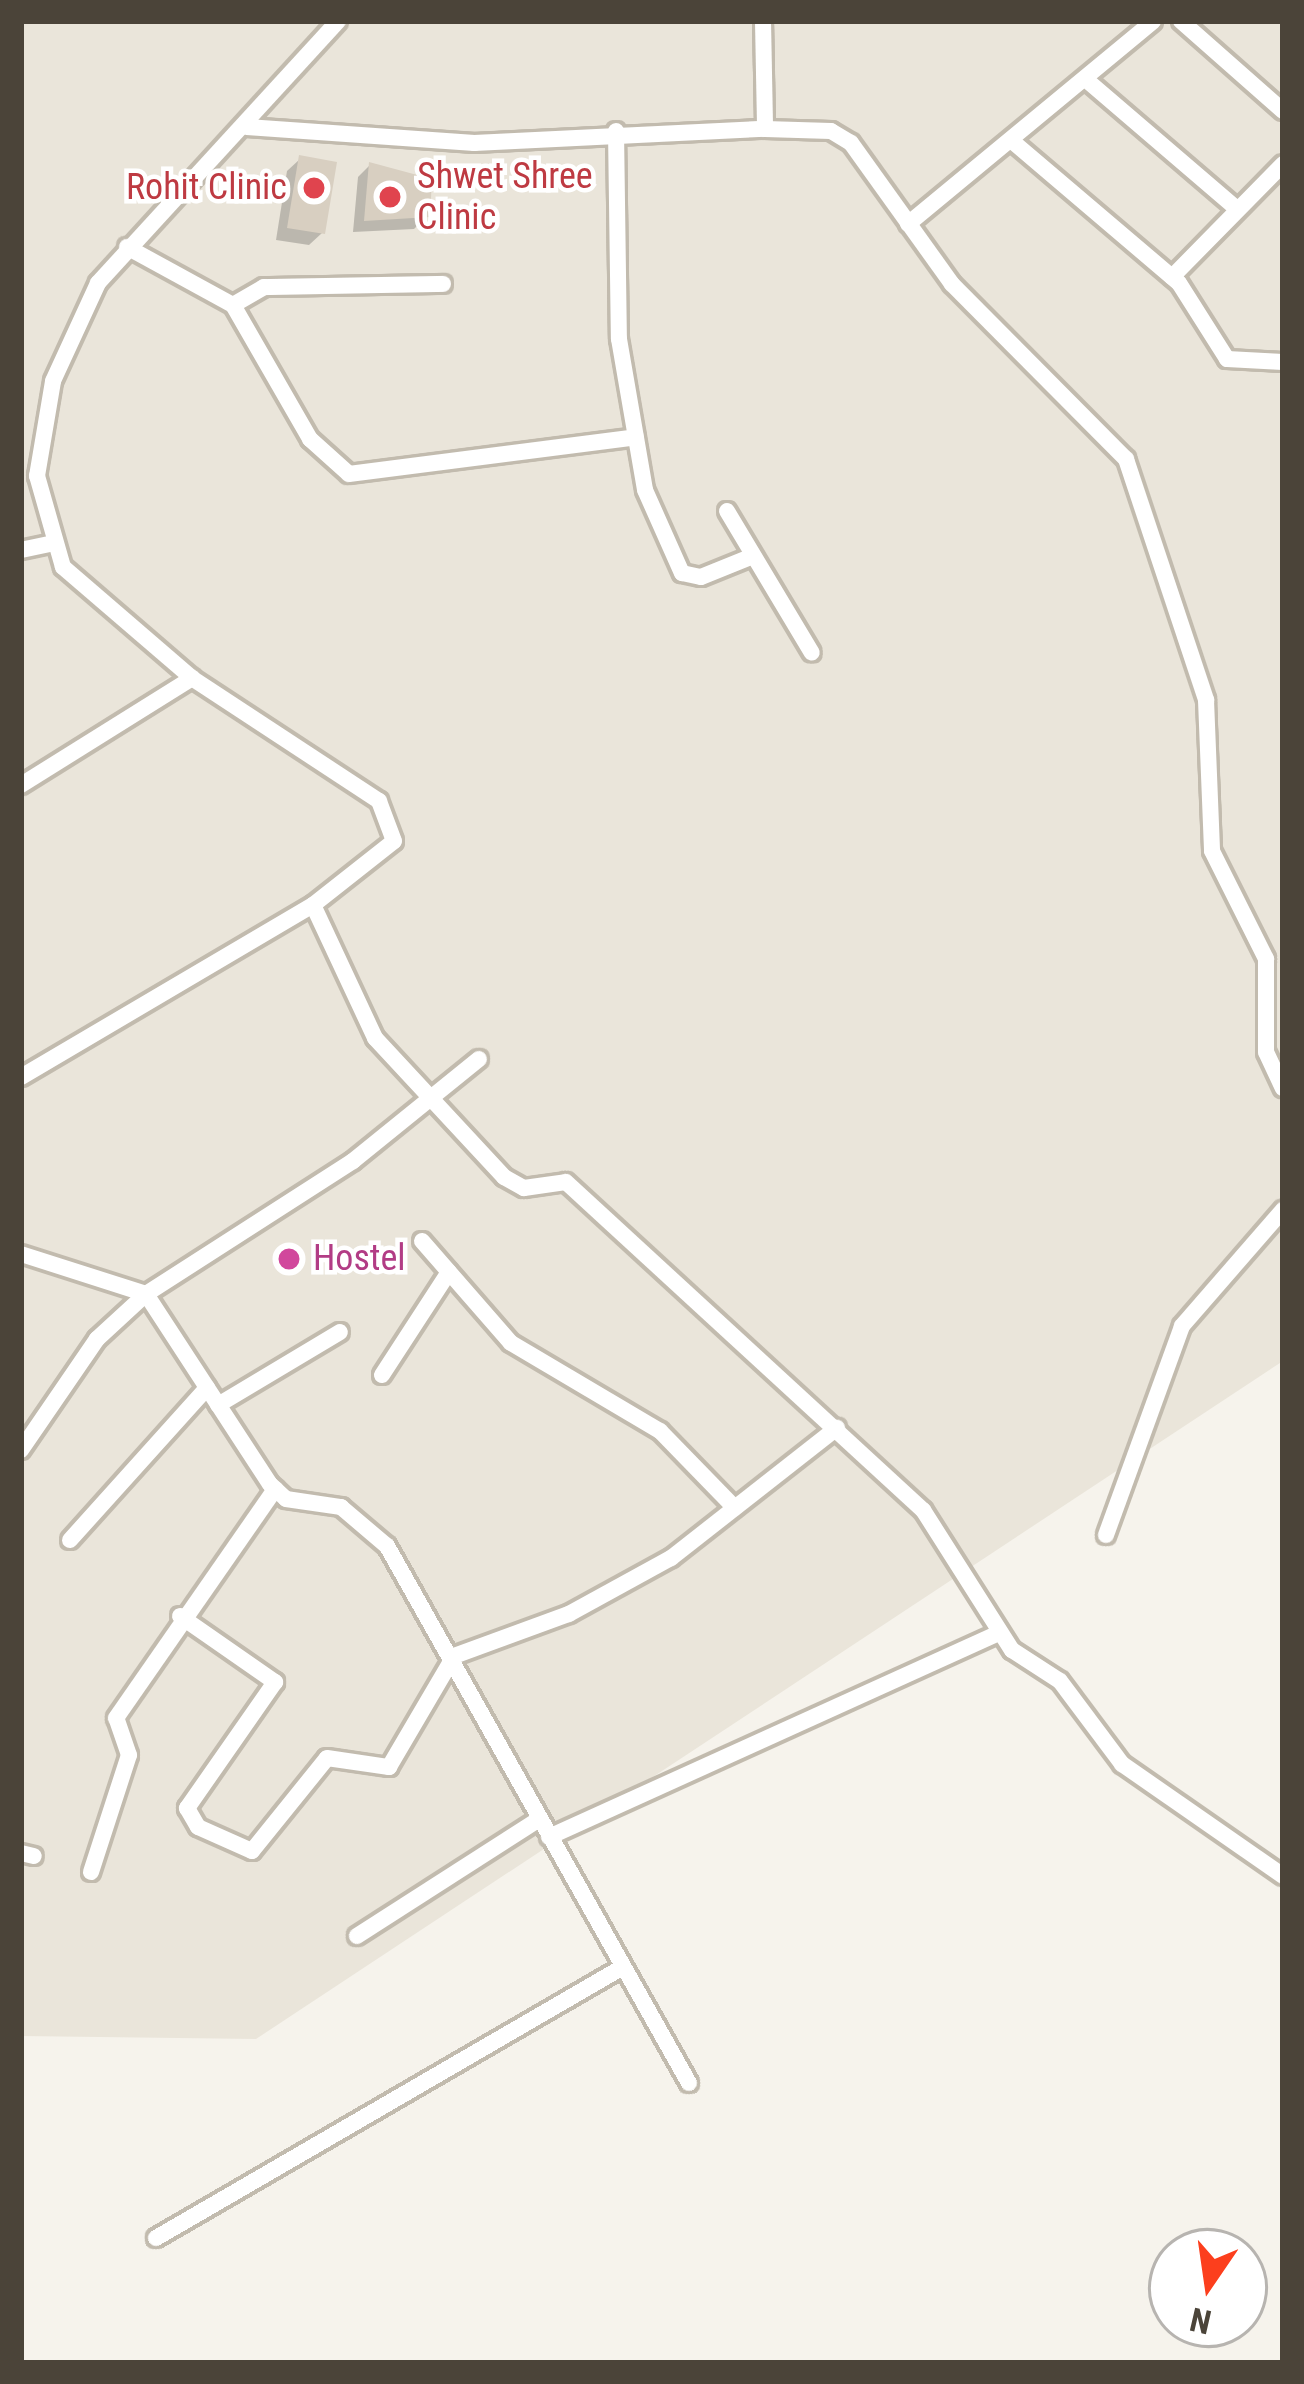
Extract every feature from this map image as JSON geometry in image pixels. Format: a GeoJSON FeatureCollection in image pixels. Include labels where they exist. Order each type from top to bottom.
{"type":"FeatureCollection","features":[{"type":"Feature","properties":{"kind":"street"},"geometry":{"type":"LineString","coordinates":[[21,1077],[313,905],[383,857],[390,814],[192,678],[50,544],[37,476],[53,381],[127,247],[247,128],[338,21]]}},
{"type":"Feature","properties":{"kind":"street"},"geometry":{"type":"LineString","coordinates":[[764,21],[765,129]]}},
{"type":"Feature","properties":{"kind":"street"},"geometry":{"type":"LineString","coordinates":[[908,224],[1090,83],[1153,21]]}},
{"type":"Feature","properties":{"kind":"street"},"geometry":{"type":"LineString","coordinates":[[1181,21],[1283,111]]}},
{"type":"Feature","properties":{"kind":"street"},"geometry":{"type":"LineString","coordinates":[[1090,83],[1237,209]]}},
{"type":"Feature","properties":{"kind":"street"},"geometry":{"type":"LineString","coordinates":[[247,128],[456,143],[616,131],[765,129],[842,135],[983,318],[1046,386],[1111,432],[1126,459],[1206,700],[1212,850],[1265,959],[1266,1052],[1283,1088]]}},
{"type":"Feature","properties":{"kind":"street"},"geometry":{"type":"LineString","coordinates":[[616,131],[619,339],[636,437],[682,573],[701,578],[753,556]]}},
{"type":"Feature","properties":{"kind":"street"},"geometry":{"type":"LineString","coordinates":[[1012,141],[1172,278],[1227,359],[1283,362]]}},
{"type":"Feature","properties":{"kind":"street"},"geometry":{"type":"LineString","coordinates":[[1172,278],[1283,164]]}},
{"type":"Feature","properties":{"kind":"street"},"geometry":{"type":"LineString","coordinates":[[127,247],[233,305],[310,439],[349,474],[636,437]]}},
{"type":"Feature","properties":{"kind":"street"},"geometry":{"type":"LineString","coordinates":[[233,305],[264,287],[443,284]]}},
{"type":"Feature","properties":{"kind":"street"},"geometry":{"type":"LineString","coordinates":[[727,511],[812,653]]}},
{"type":"Feature","properties":{"kind":"street"},"geometry":{"type":"LineString","coordinates":[[21,550],[50,544]]}},
{"type":"Feature","properties":{"kind":"street"},"geometry":{"type":"LineString","coordinates":[[21,785],[192,678]]}},
{"type":"Feature","properties":{"kind":"street"},"geometry":{"type":"LineString","coordinates":[[313,905],[358,1012],[433,1100],[519,1188],[566,1182],[923,1510],[1000,1632],[1060,1681],[1142,1784],[1283,1876]]}},
{"type":"Feature","properties":{"kind":"street"},"geometry":{"type":"LineString","coordinates":[[21,1450],[97,1339],[146,1294],[433,1100],[479,1059]]}},
{"type":"Feature","properties":{"kind":"street"},"geometry":{"type":"LineString","coordinates":[[1106,1535],[1182,1326],[1283,1210]]}},
{"type":"Feature","properties":{"kind":"street"},"geometry":{"type":"LineString","coordinates":[[422,1241],[525,1355],[660,1431],[735,1508]]}},
{"type":"Feature","properties":{"kind":"street"},"geometry":{"type":"LineString","coordinates":[[21,1253],[146,1294],[274,1489],[359,1519],[454,1656],[539,1819],[689,2083]]}},
{"type":"Feature","properties":{"kind":"street"},"geometry":{"type":"LineString","coordinates":[[382,1375],[449,1272]]}},
{"type":"Feature","properties":{"kind":"street"},"geometry":{"type":"LineString","coordinates":[[218,1405],[340,1331]]}},
{"type":"Feature","properties":{"kind":"street"},"geometry":{"type":"LineString","coordinates":[[70,1540],[207,1388]]}},
{"type":"Feature","properties":{"kind":"street"},"geometry":{"type":"LineString","coordinates":[[180,1616],[275,1682],[187,1808],[243,1853],[327,1758],[389,1767],[454,1656],[619,1588],[735,1508],[837,1428]]}},
{"type":"Feature","properties":{"kind":"street"},"geometry":{"type":"LineString","coordinates":[[91,1872],[130,1755],[116,1718],[180,1616],[274,1489]]}},
{"type":"Feature","properties":{"kind":"street"},"geometry":{"type":"LineString","coordinates":[[549,1837],[1000,1632]]}},
{"type":"Feature","properties":{"kind":"street"},"geometry":{"type":"LineString","coordinates":[[357,1936],[539,1819]]}},
{"type":"Feature","properties":{"kind":"street"},"geometry":{"type":"LineString","coordinates":[[156,2238],[623,1967]]}},
{"type":"Feature","properties":{"kind":"shaded area"},"geometry":{"type":"Polygon","coordinates":[[[21,21],[1283,21],[1283,1361],[256,2039],[21,2036],[21,21]]]}},
{"type":"Feature","properties":{"kind":"building"},"geometry":{"type":"Polygon","coordinates":[[[299,155],[337,162],[325,234],[287,228],[299,155]]]}},
{"type":"Feature","properties":{"kind":"building"},"geometry":{"type":"Polygon","coordinates":[[[369,162],[432,179],[430,217],[364,221],[369,162]]]}},
{"type":"Feature","properties":{"kind":"place","name":"Rohit Clinic"},"geometry":{"type":"Point","coordinates":[314,188]}},
{"type":"Feature","properties":{"kind":"place","name":"Shwet Shree Clinic"},"geometry":{"type":"Point","coordinates":[390,197]}},
{"type":"Feature","properties":{"kind":"place","name":"Hostel"},"geometry":{"type":"Point","coordinates":[289,1259]}}]}
